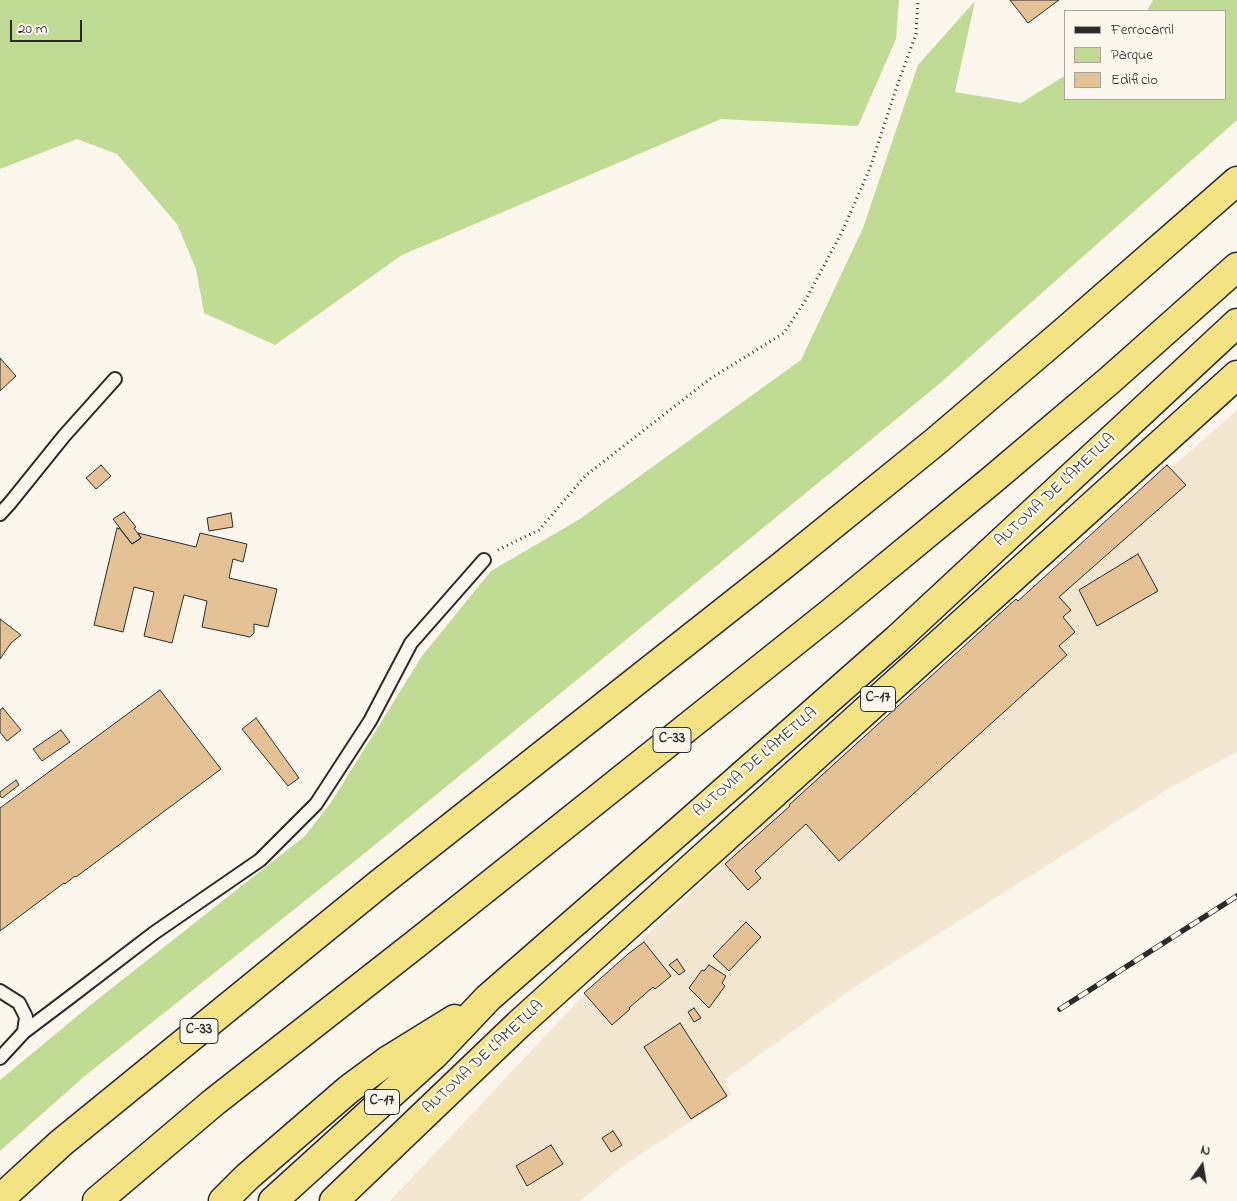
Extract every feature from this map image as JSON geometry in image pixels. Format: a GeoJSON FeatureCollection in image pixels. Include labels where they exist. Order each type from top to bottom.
{"type":"FeatureCollection","features":[{"type":"Feature","properties":{"kind":"highway","name":"C-33"},"geometry":{"type":"LineString","coordinates":[[0,1199],[62,1143],[380,884],[782,566],[935,442],[1237,181]]}},
{"type":"Feature","properties":{"kind":"highway","name":"C-33"},"geometry":{"type":"LineString","coordinates":[[97,1201],[214,1102],[432,931],[833,611],[992,480],[1237,267]]}},
{"type":"Feature","properties":{"kind":"highway","name":"AUTOVIA DE L'AMETLLA"},"geometry":{"type":"LineString","coordinates":[[273,1201],[434,1055],[488,998],[896,640],[1237,323]]}},
{"type":"Feature","properties":{"kind":"highway","name":"AUTOVIA DE L'AMETLLA"},"geometry":{"type":"LineString","coordinates":[[334,1201],[519,1024],[1237,375]]}},
{"type":"Feature","properties":{"kind":"highway"},"geometry":{"type":"LineString","coordinates":[[223,1201],[247,1177],[350,1089],[387,1061],[488,998]]}},
{"type":"Feature","properties":{"kind":"lane"},"geometry":{"type":"LineString","coordinates":[[0,514],[64,436],[115,379]]}},
{"type":"Feature","properties":{"kind":"lane"},"geometry":{"type":"LineString","coordinates":[[0,1058],[24,1032],[154,933],[260,860],[316,804],[370,722],[411,643],[484,560]]}},
{"type":"Feature","properties":{"kind":"lane"},"geometry":{"type":"LineString","coordinates":[[0,991],[19,1003],[26,1017],[24,1032]]}},
{"type":"Feature","properties":{"kind":"path"},"geometry":{"type":"LineString","coordinates":[[484,560],[502,548],[539,530],[585,476],[711,378],[784,333],[805,301],[842,232],[870,168],[916,34],[918,0]]}},
{"type":"Feature","properties":{"kind":"shaded area"},"geometry":{"type":"Polygon","coordinates":[[[1237,410],[1237,752],[1173,786],[859,984],[723,1081],[732,1094],[620,1168],[580,1201],[390,1201],[581,998],[735,850],[786,803],[1237,410]]]}},
{"type":"Feature","properties":{"kind":"green space"},"geometry":{"type":"Polygon","coordinates":[[[0,0],[899,0],[896,39],[858,126],[721,119],[402,255],[275,345],[204,313],[196,269],[177,224],[117,154],[77,139],[0,169],[0,0]]]}},
{"type":"Feature","properties":{"kind":"green space"},"geometry":{"type":"Polygon","coordinates":[[[1153,0],[1237,0],[1237,120],[938,385],[360,857],[86,1075],[0,1151],[0,1080],[93,1003],[305,836],[332,801],[422,656],[491,571],[580,519],[801,360],[863,228],[918,65],[975,1],[955,92],[1021,103],[1064,76],[1064,100],[1227,100],[1227,10],[1148,10],[1153,0]]]}},
{"type":"Feature","properties":{"kind":"building"},"geometry":{"type":"Polygon","coordinates":[[[1010,0],[1059,0],[1028,23],[1010,0]]]}},
{"type":"Feature","properties":{"kind":"building"},"geometry":{"type":"Polygon","coordinates":[[[0,358],[16,376],[0,391],[0,358]]]}},
{"type":"Feature","properties":{"kind":"building"},"geometry":{"type":"Polygon","coordinates":[[[101,465],[111,476],[96,489],[86,478],[101,465]]]}},
{"type":"Feature","properties":{"kind":"building"},"geometry":{"type":"Polygon","coordinates":[[[1167,465],[1186,485],[1059,597],[1071,610],[1063,617],[1075,632],[1059,646],[1067,655],[839,861],[806,824],[755,871],[761,878],[748,890],[725,864],[1016,599],[1018,601],[1167,465]]]}},
{"type":"Feature","properties":{"kind":"building"},"geometry":{"type":"Polygon","coordinates":[[[124,512],[136,527],[134,528],[141,538],[132,544],[113,519],[124,512]]]}},
{"type":"Feature","properties":{"kind":"building"},"geometry":{"type":"Polygon","coordinates":[[[231,513],[233,527],[209,531],[207,518],[231,513]]]}},
{"type":"Feature","properties":{"kind":"building"},"geometry":{"type":"Polygon","coordinates":[[[117,528],[120,529],[132,544],[141,538],[138,533],[196,547],[200,533],[247,544],[243,562],[233,559],[229,578],[277,589],[268,627],[254,624],[254,633],[250,637],[202,627],[207,601],[184,595],[172,643],[144,636],[154,592],[134,587],[123,632],[94,625],[117,528]]]}},
{"type":"Feature","properties":{"kind":"building"},"geometry":{"type":"Polygon","coordinates":[[[1138,554],[1158,591],[1097,626],[1079,590],[1138,554]]]}},
{"type":"Feature","properties":{"kind":"building"},"geometry":{"type":"Polygon","coordinates":[[[0,619],[21,635],[11,643],[0,659],[0,619]]]}},
{"type":"Feature","properties":{"kind":"building"},"geometry":{"type":"Polygon","coordinates":[[[160,690],[221,769],[0,931],[0,808],[160,690]]]}},
{"type":"Feature","properties":{"kind":"building"},"geometry":{"type":"Polygon","coordinates":[[[3,708],[21,730],[7,741],[0,732],[0,710],[3,708]]]}},
{"type":"Feature","properties":{"kind":"building"},"geometry":{"type":"Polygon","coordinates":[[[256,718],[299,778],[288,786],[242,729],[256,718]]]}},
{"type":"Feature","properties":{"kind":"building"},"geometry":{"type":"Polygon","coordinates":[[[61,730],[70,742],[42,761],[33,749],[61,730]]]}},
{"type":"Feature","properties":{"kind":"building"},"geometry":{"type":"Polygon","coordinates":[[[16,780],[19,785],[2,798],[0,792],[16,780]]]}},
{"type":"Feature","properties":{"kind":"building"},"geometry":{"type":"Polygon","coordinates":[[[746,922],[761,937],[729,971],[713,956],[746,922]]]}},
{"type":"Feature","properties":{"kind":"building"},"geometry":{"type":"Polygon","coordinates":[[[644,942],[671,976],[655,989],[653,987],[612,1025],[584,993],[644,942]]]}},
{"type":"Feature","properties":{"kind":"building"},"geometry":{"type":"Polygon","coordinates":[[[677,959],[685,971],[679,975],[669,965],[677,959]]]}},
{"type":"Feature","properties":{"kind":"building"},"geometry":{"type":"Polygon","coordinates":[[[709,965],[726,976],[722,983],[725,986],[709,1008],[689,988],[702,970],[704,971],[709,965]]]}},
{"type":"Feature","properties":{"kind":"building"},"geometry":{"type":"Polygon","coordinates":[[[694,1008],[701,1018],[694,1022],[688,1012],[694,1008]]]}},
{"type":"Feature","properties":{"kind":"building"},"geometry":{"type":"Polygon","coordinates":[[[680,1023],[727,1096],[691,1119],[644,1047],[680,1023]]]}},
{"type":"Feature","properties":{"kind":"building"},"geometry":{"type":"Polygon","coordinates":[[[613,1131],[622,1145],[611,1152],[602,1138],[613,1131]]]}},
{"type":"Feature","properties":{"kind":"building"},"geometry":{"type":"Polygon","coordinates":[[[551,1145],[563,1164],[527,1186],[516,1166],[551,1145]]]}},
{"type":"Feature","properties":{"kind":"railway"},"geometry":{"type":"LineString","coordinates":[[1060,1009],[1237,896]]}}]}
